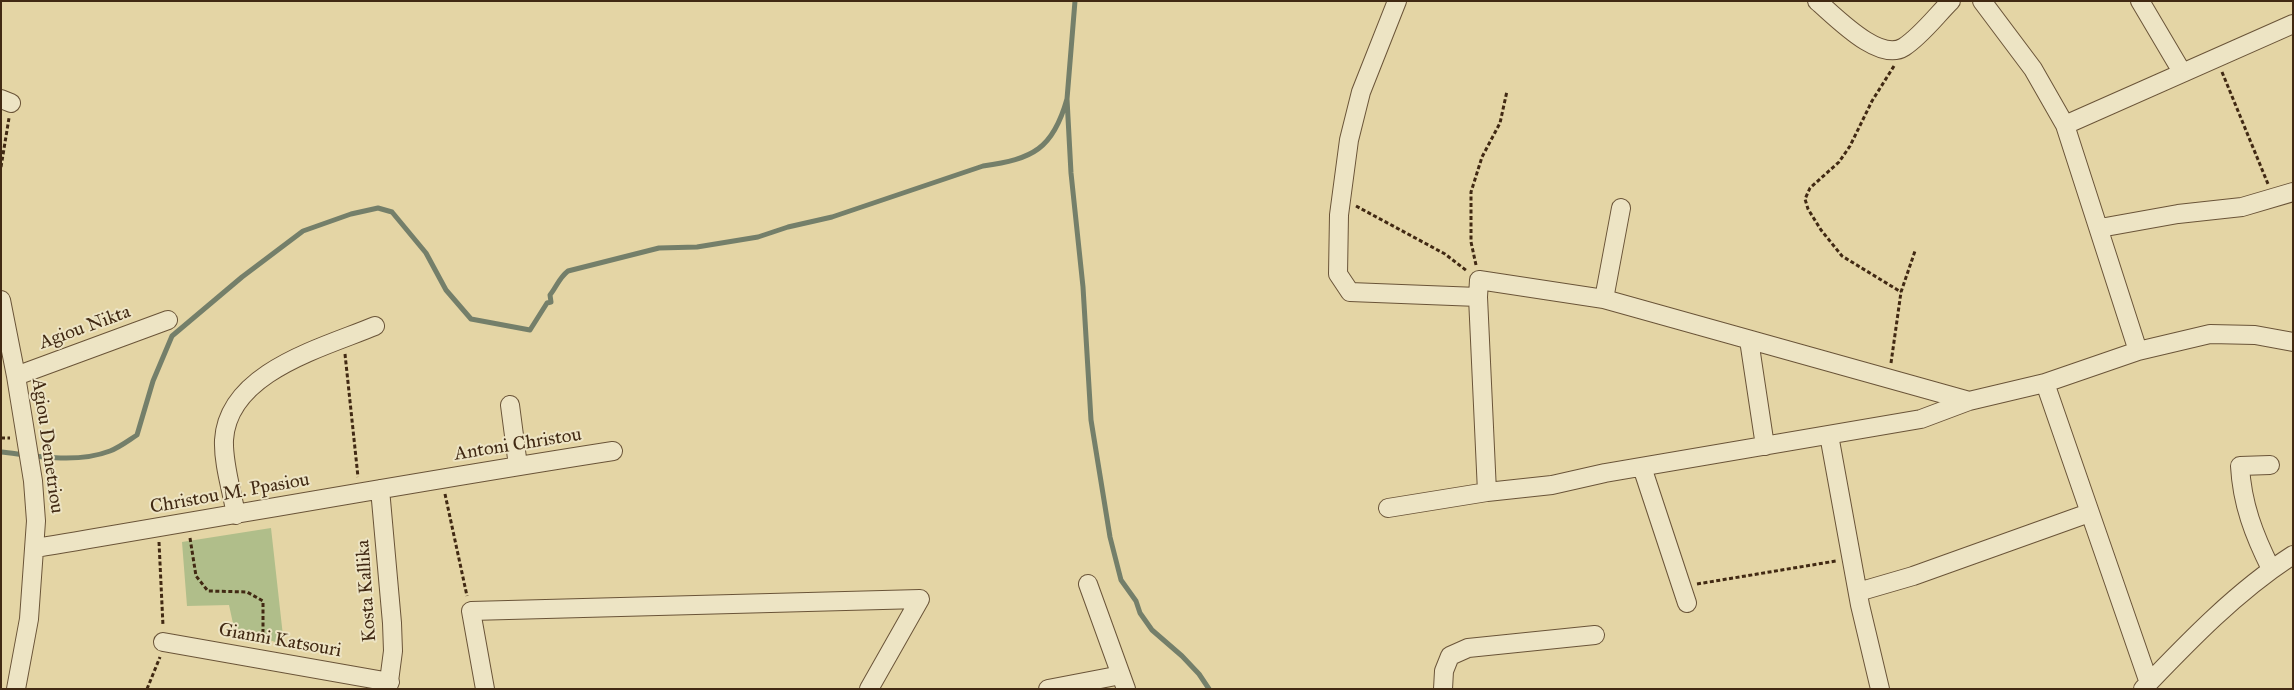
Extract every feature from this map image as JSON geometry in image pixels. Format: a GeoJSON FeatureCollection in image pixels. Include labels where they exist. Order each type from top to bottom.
{"type":"FeatureCollection","features":[{"type":"Feature","properties":{"kind":"street"},"geometry":{"type":"LineString","coordinates":[[1397,1],[1361,92],[1350,140],[1342,198],[1338,274],[1350,292],[1478,289],[1604,299],[1969,401]]}},
{"type":"Feature","properties":{"kind":"street"},"geometry":{"type":"LineString","coordinates":[[1817,1],[1868,42],[1882,50],[1898,50],[1905,47],[1950,1]]}},
{"type":"Feature","properties":{"kind":"street"},"geometry":{"type":"LineString","coordinates":[[1982,1],[2033,69],[2065,125],[2100,228],[2138,352]]}},
{"type":"Feature","properties":{"kind":"street"},"geometry":{"type":"LineString","coordinates":[[2140,1],[2182,72]]}},
{"type":"Feature","properties":{"kind":"street"},"geometry":{"type":"LineString","coordinates":[[2065,125],[2293,24]]}},
{"type":"Feature","properties":{"kind":"street"},"geometry":{"type":"LineString","coordinates":[[2100,228],[2178,214],[2242,207],[2293,192]]}},
{"type":"Feature","properties":{"kind":"street"},"geometry":{"type":"LineString","coordinates":[[1604,299],[1621,208]]}},
{"type":"Feature","properties":{"kind":"street"},"geometry":{"type":"LineString","coordinates":[[1478,289],[1487,492]]}},
{"type":"Feature","properties":{"kind":"street","name":"Agiou Demetriou"},"geometry":{"type":"LineString","coordinates":[[1,300],[16,376],[33,481],[36,521],[36,548],[29,619],[16,689]]}},
{"type":"Feature","properties":{"kind":"street","name":"Agiou Nikta"},"geometry":{"type":"LineString","coordinates":[[16,376],[168,320]]}},
{"type":"Feature","properties":{"kind":"street"},"geometry":{"type":"LineString","coordinates":[[236,515],[224,447],[226,428],[233,408],[247,390],[263,376],[284,364],[374,326]]}},
{"type":"Feature","properties":{"kind":"street"},"geometry":{"type":"LineString","coordinates":[[1388,508],[1487,492],[1552,485],[1642,467],[1921,419],[1969,401],[2045,383],[2138,352],[2210,334],[2254,336],[2293,342]]}},
{"type":"Feature","properties":{"kind":"street"},"geometry":{"type":"LineString","coordinates":[[1749,340],[1766,446]]}},
{"type":"Feature","properties":{"kind":"street"},"geometry":{"type":"LineString","coordinates":[[2045,383],[2146,686],[2210,622],[2271,569],[2293,555]]}},
{"type":"Feature","properties":{"kind":"street"},"geometry":{"type":"LineString","coordinates":[[510,405],[518,466]]}},
{"type":"Feature","properties":{"kind":"street"},"geometry":{"type":"LineString","coordinates":[[1829,435],[1858,592],[1880,689]]}},
{"type":"Feature","properties":{"kind":"street","name":"Antoni Christou"},"geometry":{"type":"LineString","coordinates":[[436,479],[613,451]]}},
{"type":"Feature","properties":{"kind":"street"},"geometry":{"type":"LineString","coordinates":[[2270,465],[2240,466],[2243,498],[2249,518],[2271,569]]}},
{"type":"Feature","properties":{"kind":"street"},"geometry":{"type":"LineString","coordinates":[[1642,467],[1684,595]]}},
{"type":"Feature","properties":{"kind":"street","name":"Christou M. Ppasiou"},"geometry":{"type":"LineString","coordinates":[[36,548],[436,479]]}},
{"type":"Feature","properties":{"kind":"street","name":"Kosta Kallika"},"geometry":{"type":"LineString","coordinates":[[380,489],[392,623],[393,651],[389,685]]}},
{"type":"Feature","properties":{"kind":"street"},"geometry":{"type":"LineString","coordinates":[[1858,592],[1913,576],[2089,513]]}},
{"type":"Feature","properties":{"kind":"street"},"geometry":{"type":"LineString","coordinates":[[1048,689],[1123,682],[1088,584]]}},
{"type":"Feature","properties":{"kind":"street"},"geometry":{"type":"LineString","coordinates":[[485,689],[471,611],[920,599],[869,689]]}},
{"type":"Feature","properties":{"kind":"street"},"geometry":{"type":"LineString","coordinates":[[1443,689],[1444,670],[1450,656],[1468,648],[1594,635]]}},
{"type":"Feature","properties":{"kind":"street","name":"Gianni Katsouri"},"geometry":{"type":"LineString","coordinates":[[163,642],[389,685]]}},
{"type":"Feature","properties":{"kind":"path"},"geometry":{"type":"LineString","coordinates":[[1898,50],[1890,74],[1872,101],[1850,146],[1839,162],[1810,188],[1805,199],[1808,209],[1821,230],[1842,256],[1901,292]]}},
{"type":"Feature","properties":{"kind":"path"},"geometry":{"type":"LineString","coordinates":[[2216,57],[2274,199]]}},
{"type":"Feature","properties":{"kind":"path"},"geometry":{"type":"LineString","coordinates":[[1478,289],[1471,242],[1471,192],[1482,157],[1500,123],[1507,91]]}},
{"type":"Feature","properties":{"kind":"path"},"geometry":{"type":"LineString","coordinates":[[1,167],[6,101]]}},
{"type":"Feature","properties":{"kind":"path"},"geometry":{"type":"LineString","coordinates":[[1342,198],[1445,254],[1478,289]]}},
{"type":"Feature","properties":{"kind":"path"},"geometry":{"type":"LineString","coordinates":[[1888,379],[1901,292],[1915,251]]}},
{"type":"Feature","properties":{"kind":"path"},"geometry":{"type":"LineString","coordinates":[[343,339],[359,493]]}},
{"type":"Feature","properties":{"kind":"path"},"geometry":{"type":"LineString","coordinates":[[436,479],[471,611]]}},
{"type":"Feature","properties":{"kind":"path"},"geometry":{"type":"LineString","coordinates":[[187,523],[196,576],[208,591],[247,592],[263,601],[263,660]]}},
{"type":"Feature","properties":{"kind":"path"},"geometry":{"type":"LineString","coordinates":[[147,689],[158,663],[163,642],[158,528]]}},
{"type":"Feature","properties":{"kind":"path"},"geometry":{"type":"LineString","coordinates":[[1684,595],[1852,559]]}},
{"type":"Feature","properties":{"kind":"green space"},"geometry":{"type":"Polygon","coordinates":[[[271,528],[284,645],[234,628],[229,605],[187,606],[182,542],[271,528]]]}},
{"type":"Feature","properties":{"kind":"waterway"},"geometry":{"type":"LineString","coordinates":[[1075,1],[1067,99],[1071,173],[1083,287],[1091,420],[1110,537],[1121,580],[1136,601],[1140,613],[1152,630],[1182,656],[1199,674],[1209,689]]}},
{"type":"Feature","properties":{"kind":"waterway"},"geometry":{"type":"LineString","coordinates":[[1,452],[56,458],[84,457],[110,451],[137,435],[153,381],[172,336],[242,277],[303,231],[351,214],[378,208],[392,212],[426,253],[446,290],[471,319],[530,330],[547,303],[551,302],[550,295],[560,279],[568,271],[659,248],[697,247],[758,237],[788,227],[832,217],[983,166],[1015,160],[1038,149],[1047,140],[1055,130],[1067,99]]}}]}
